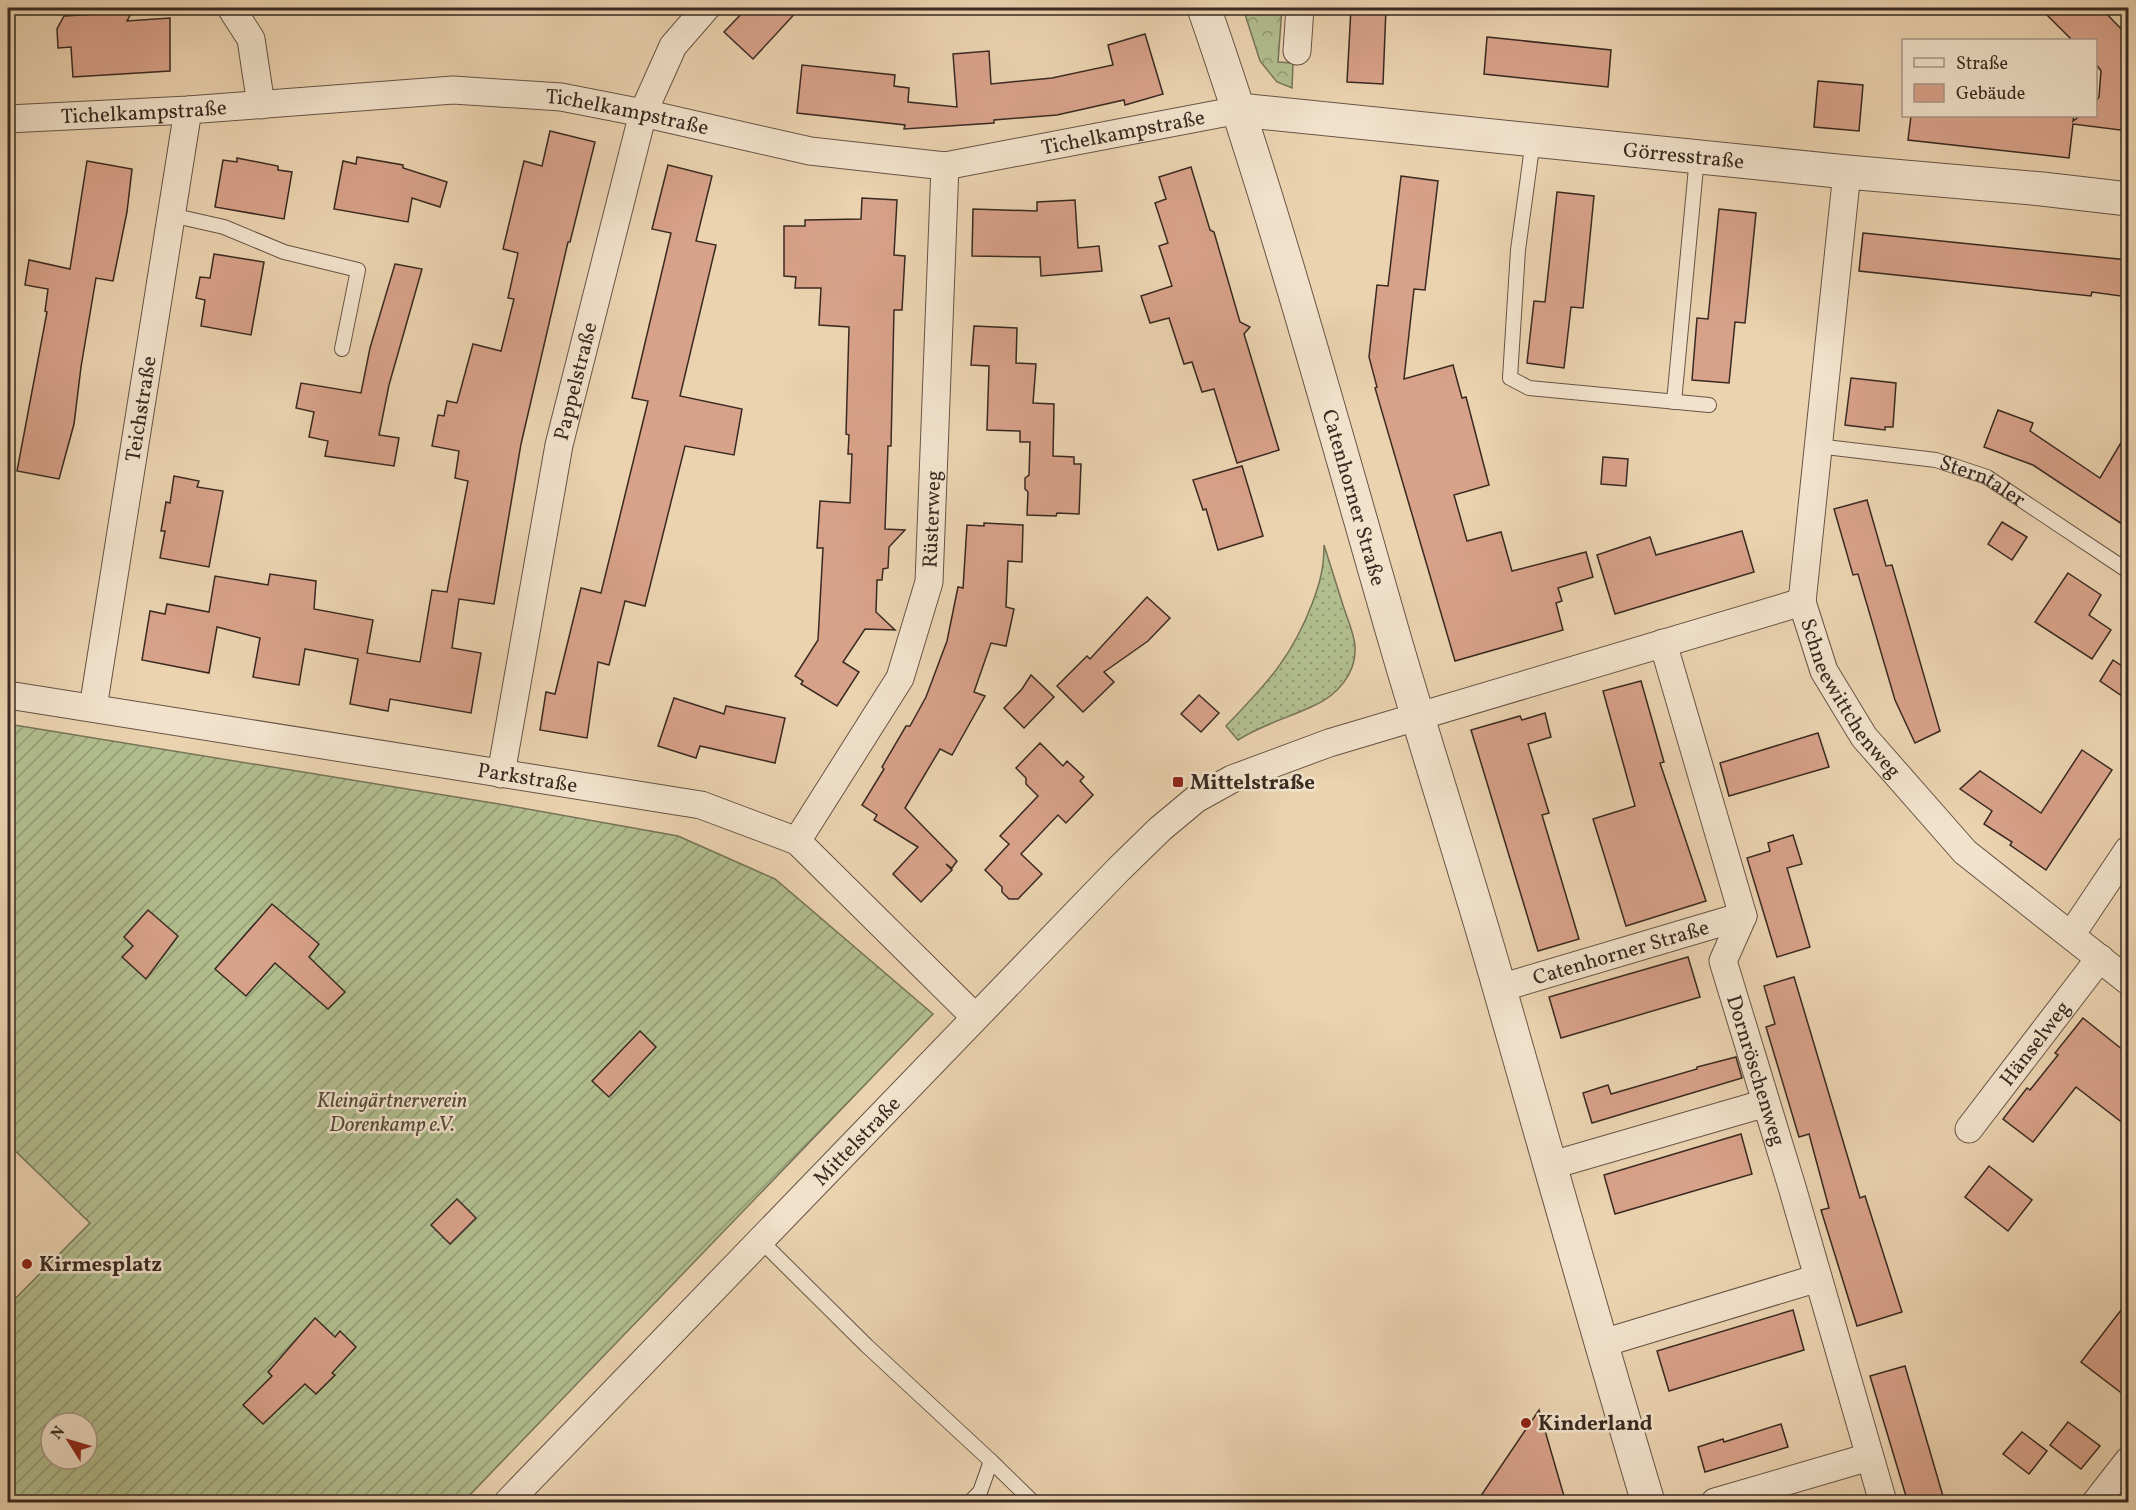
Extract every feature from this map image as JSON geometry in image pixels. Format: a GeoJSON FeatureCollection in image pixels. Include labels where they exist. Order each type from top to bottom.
{"type":"FeatureCollection","features":[{"type":"Feature","properties":{"kind":"street"},"geometry":{"type":"LineString","coordinates":[[231,8],[251,39],[261,105]]}},
{"type":"Feature","properties":{"kind":"street","name":"Pappelstraße"},"geometry":{"type":"LineString","coordinates":[[501,774],[559,445],[643,113],[673,46],[706,8]]}},
{"type":"Feature","properties":{"kind":"street","name":"Catenhorner Straße"},"geometry":{"type":"LineString","coordinates":[[1204,8],[1239,110],[1417,716],[1500,988],[1600,1344],[1648,1503]]}},
{"type":"Feature","properties":{"kind":"street"},"geometry":{"type":"LineString","coordinates":[[1297,51],[1300,8]]}},
{"type":"Feature","properties":{"kind":"street","name":"Tichelkampstraße"},"geometry":{"type":"LineString","coordinates":[[8,119],[188,110],[453,90],[561,97],[810,151],[945,166],[1239,110]]}},
{"type":"Feature","properties":{"kind":"street","name":"Teichstraße"},"geometry":{"type":"LineString","coordinates":[[93,708],[188,110]]}},
{"type":"Feature","properties":{"kind":"street","name":"Görresstraße"},"geometry":{"type":"LineString","coordinates":[[1239,110],[1847,172],[2042,189],[2128,200]]}},
{"type":"Feature","properties":{"kind":"street","name":"Rüsterweg"},"geometry":{"type":"LineString","coordinates":[[796,841],[900,678],[929,582],[945,166]]}},
{"type":"Feature","properties":{"kind":"street"},"geometry":{"type":"LineString","coordinates":[[1802,602],[1847,172]]}},
{"type":"Feature","properties":{"kind":"street","name":"Schneewittchenweg"},"geometry":{"type":"LineString","coordinates":[[1417,716],[1802,602],[1824,671],[1864,737],[1965,852],[2128,981]]}},
{"type":"Feature","properties":{"kind":"street"},"geometry":{"type":"LineString","coordinates":[[1663,643],[1743,916]]}},
{"type":"Feature","properties":{"kind":"street","name":"Parkstraße"},"geometry":{"type":"LineString","coordinates":[[8,695],[700,805],[796,841],[975,1017]]}},
{"type":"Feature","properties":{"kind":"street","name":"Mittelstraße"},"geometry":{"type":"LineString","coordinates":[[508,1503],[975,1017],[1160,829],[1196,799],[1232,779],[1329,742],[1417,716]]}},
{"type":"Feature","properties":{"kind":"street"},"geometry":{"type":"LineString","coordinates":[[2071,935],[2128,850]]}},
{"type":"Feature","properties":{"kind":"street","name":"Catenhorner Straße"},"geometry":{"type":"LineString","coordinates":[[1500,988],[1743,916]]}},
{"type":"Feature","properties":{"kind":"street","name":"Dornröschenweg"},"geometry":{"type":"LineString","coordinates":[[1743,916],[1723,961],[1883,1503]]}},
{"type":"Feature","properties":{"kind":"street","name":"Hänselweg"},"geometry":{"type":"LineString","coordinates":[[1969,1129],[2100,958]]}},
{"type":"Feature","properties":{"kind":"street"},"geometry":{"type":"LineString","coordinates":[[1549,1166],[1766,1103]]}},
{"type":"Feature","properties":{"kind":"street"},"geometry":{"type":"LineString","coordinates":[[1600,1344],[1818,1278]]}},
{"type":"Feature","properties":{"kind":"street"},"geometry":{"type":"LineString","coordinates":[[1715,1503],[1869,1457]]}},
{"type":"Feature","properties":{"kind":"street"},"geometry":{"type":"LineString","coordinates":[[2096,1503],[2128,1461]]}},
{"type":"Feature","properties":{"kind":"lane"},"geometry":{"type":"LineString","coordinates":[[1533,140],[1518,250],[1510,378],[1529,388],[1709,405]]}},
{"type":"Feature","properties":{"kind":"lane"},"geometry":{"type":"LineString","coordinates":[[1674,402],[1697,157]]}},
{"type":"Feature","properties":{"kind":"lane"},"geometry":{"type":"LineString","coordinates":[[171,215],[225,227],[284,252],[358,270],[342,349]]}},
{"type":"Feature","properties":{"kind":"lane","name":"Sterntaler"},"geometry":{"type":"LineString","coordinates":[[1817,446],[1936,460],[1987,477],[2128,571]]}},
{"type":"Feature","properties":{"kind":"lane"},"geometry":{"type":"LineString","coordinates":[[760,1240],[867,1346],[1033,1503]]}},
{"type":"Feature","properties":{"kind":"lane"},"geometry":{"type":"LineString","coordinates":[[970,1503],[980,1492],[991,1461]]}},
{"type":"Feature","properties":{"kind":"green space"},"geometry":{"type":"Polygon","coordinates":[[[1243,8],[1282,8],[1278,62],[1293,63],[1292,88],[1277,82],[1260,61],[1243,8]]]}},
{"type":"Feature","properties":{"kind":"green space"},"geometry":{"type":"Polygon","coordinates":[[[1324,545],[1352,630],[1355,646],[1353,665],[1344,682],[1322,702],[1238,740],[1226,726],[1276,670],[1295,640],[1317,589],[1324,545]]]}},
{"type":"Feature","properties":{"kind":"green space","name":"Kleingärtnerverein Dorenkamp e.V."},"geometry":{"type":"Polygon","coordinates":[[[8,724],[505,805],[678,836],[775,879],[933,1014],[463,1502],[8,1502],[8,1306],[90,1223],[8,1144],[8,724]]]}},
{"type":"Feature","properties":{"kind":"building"},"geometry":{"type":"Polygon","coordinates":[[[747,8],[800,8],[753,59],[724,32],[747,8]]]}},
{"type":"Feature","properties":{"kind":"building"},"geometry":{"type":"Polygon","coordinates":[[[1351,8],[1386,8],[1383,84],[1347,82],[1351,8]]]}},
{"type":"Feature","properties":{"kind":"building"},"geometry":{"type":"Polygon","coordinates":[[[2040,8],[2101,8],[2128,36],[2128,131],[2073,124],[2069,158],[1908,140],[1911,117],[2074,117],[2073,121],[2079,117],[2097,117],[2101,71],[2097,65],[2097,39],[2071,39],[2040,8]]]}},
{"type":"Feature","properties":{"kind":"building"},"geometry":{"type":"Polygon","coordinates":[[[132,12],[127,21],[170,18],[170,71],[73,77],[71,47],[58,48],[57,29],[64,16],[132,12]]]}},
{"type":"Feature","properties":{"kind":"building"},"geometry":{"type":"Polygon","coordinates":[[[1145,34],[1163,94],[1125,105],[1124,100],[1057,115],[994,120],[994,123],[904,129],[905,125],[797,113],[802,65],[895,75],[894,86],[909,88],[908,102],[957,107],[953,54],[989,51],[991,84],[1052,78],[1113,65],[1108,45],[1145,34]]]}},
{"type":"Feature","properties":{"kind":"building"},"geometry":{"type":"Polygon","coordinates":[[[1487,37],[1611,50],[1608,87],[1484,74],[1487,37]]]}},
{"type":"Feature","properties":{"kind":"building"},"geometry":{"type":"Polygon","coordinates":[[[1818,81],[1863,85],[1859,131],[1814,127],[1818,81]]]}},
{"type":"Feature","properties":{"kind":"building"},"geometry":{"type":"Polygon","coordinates":[[[550,131],[595,142],[570,242],[568,242],[521,444],[494,604],[459,599],[452,648],[481,653],[471,713],[390,699],[388,711],[350,704],[358,659],[305,649],[299,685],[253,677],[260,638],[217,627],[209,673],[142,660],[150,611],[165,614],[167,604],[209,612],[215,576],[268,585],[270,574],[316,581],[314,609],[373,620],[367,653],[420,662],[432,590],[447,592],[468,481],[455,478],[459,451],[432,446],[438,415],[444,416],[447,401],[457,403],[473,344],[501,351],[514,299],[508,298],[518,253],[503,249],[524,161],[542,166],[550,131]]]}},
{"type":"Feature","properties":{"kind":"building"},"geometry":{"type":"Polygon","coordinates":[[[357,157],[403,165],[403,168],[447,182],[440,207],[412,198],[408,222],[334,209],[343,161],[356,164],[357,157]]]}},
{"type":"Feature","properties":{"kind":"building"},"geometry":{"type":"Polygon","coordinates":[[[237,158],[278,166],[278,170],[292,172],[284,219],[215,207],[223,160],[237,162],[237,158]]]}},
{"type":"Feature","properties":{"kind":"building"},"geometry":{"type":"Polygon","coordinates":[[[87,161],[132,169],[127,212],[113,281],[96,278],[74,424],[59,479],[17,471],[47,312],[45,311],[48,289],[25,285],[29,260],[70,269],[87,161]]]}},
{"type":"Feature","properties":{"kind":"building"},"geometry":{"type":"Polygon","coordinates":[[[668,165],[712,176],[696,241],[716,245],[680,396],[742,409],[734,455],[685,446],[645,606],[625,601],[609,665],[598,662],[587,738],[540,730],[546,692],[555,694],[581,588],[601,593],[648,401],[632,398],[671,233],[652,229],[668,165]]]}},
{"type":"Feature","properties":{"kind":"building"},"geometry":{"type":"Polygon","coordinates":[[[1191,167],[1210,230],[1214,232],[1240,322],[1250,327],[1244,334],[1279,450],[1237,463],[1214,389],[1202,392],[1192,362],[1184,364],[1169,318],[1150,323],[1141,296],[1172,286],[1159,246],[1168,243],[1155,203],[1166,199],[1159,177],[1191,167]]]}},
{"type":"Feature","properties":{"kind":"building"},"geometry":{"type":"Polygon","coordinates":[[[1401,176],[1438,181],[1425,290],[1414,289],[1404,379],[1453,365],[1462,398],[1466,397],[1489,485],[1454,495],[1467,541],[1501,532],[1512,571],[1586,552],[1593,577],[1558,588],[1562,601],[1556,603],[1563,630],[1455,661],[1375,388],[1377,387],[1369,357],[1377,285],[1388,286],[1401,176]]]}},
{"type":"Feature","properties":{"kind":"building"},"geometry":{"type":"Polygon","coordinates":[[[1557,192],[1594,196],[1583,308],[1571,307],[1564,368],[1527,363],[1534,301],[1545,302],[1557,192]]]}},
{"type":"Feature","properties":{"kind":"building"},"geometry":{"type":"Polygon","coordinates":[[[862,198],[897,200],[894,255],[905,256],[902,310],[894,310],[891,446],[888,446],[885,529],[905,530],[889,547],[888,568],[883,569],[882,580],[877,580],[876,612],[895,630],[865,629],[843,662],[859,672],[837,706],[801,684],[803,681],[795,676],[818,640],[823,548],[817,548],[820,501],[850,503],[852,454],[848,454],[849,435],[846,434],[849,327],[819,325],[821,288],[795,288],[796,277],[784,276],[784,226],[805,226],[805,220],[861,219],[862,198]]]}},
{"type":"Feature","properties":{"kind":"building"},"geometry":{"type":"Polygon","coordinates":[[[1075,200],[1078,248],[1099,246],[1102,271],[1041,276],[1040,257],[972,256],[973,209],[1037,211],[1037,202],[1075,200]]]}},
{"type":"Feature","properties":{"kind":"building"},"geometry":{"type":"Polygon","coordinates":[[[1719,209],[1756,213],[1745,323],[1735,322],[1729,383],[1692,380],[1697,318],[1708,319],[1719,209]]]}},
{"type":"Feature","properties":{"kind":"building"},"geometry":{"type":"Polygon","coordinates":[[[1863,233],[2128,260],[2128,297],[2092,292],[2091,296],[1859,271],[1863,233]]]}},
{"type":"Feature","properties":{"kind":"building"},"geometry":{"type":"Polygon","coordinates":[[[214,254],[264,262],[251,335],[201,326],[205,300],[196,298],[200,277],[210,278],[214,254]]]}},
{"type":"Feature","properties":{"kind":"building"},"geometry":{"type":"Polygon","coordinates":[[[395,264],[422,269],[389,385],[379,435],[399,438],[394,466],[325,456],[328,441],[309,437],[314,412],[296,408],[301,383],[361,393],[370,348],[395,264]]]}},
{"type":"Feature","properties":{"kind":"building"},"geometry":{"type":"Polygon","coordinates":[[[974,326],[1017,328],[1016,363],[1036,364],[1033,403],[1054,404],[1053,456],[1074,457],[1074,464],[1081,464],[1079,514],[1027,515],[1028,492],[1025,489],[1025,478],[1029,475],[1030,442],[1020,442],[1020,431],[987,430],[989,366],[971,365],[974,326]]]}},
{"type":"Feature","properties":{"kind":"building"},"geometry":{"type":"Polygon","coordinates":[[[1851,378],[1896,383],[1893,427],[1885,427],[1885,430],[1845,425],[1851,378]]]}},
{"type":"Feature","properties":{"kind":"building"},"geometry":{"type":"Polygon","coordinates":[[[1998,410],[2033,423],[2030,431],[2100,478],[2128,431],[2128,528],[2033,465],[1984,447],[1998,410]]]}},
{"type":"Feature","properties":{"kind":"building"},"geometry":{"type":"Polygon","coordinates":[[[1603,457],[1628,459],[1626,486],[1601,484],[1603,457]]]}},
{"type":"Feature","properties":{"kind":"building"},"geometry":{"type":"Polygon","coordinates":[[[1242,466],[1263,536],[1218,550],[1206,509],[1203,510],[1193,480],[1242,466]]]}},
{"type":"Feature","properties":{"kind":"building"},"geometry":{"type":"Polygon","coordinates":[[[174,476],[199,481],[197,487],[223,491],[209,567],[160,558],[165,531],[161,531],[166,502],[170,503],[174,476]]]}},
{"type":"Feature","properties":{"kind":"building"},"geometry":{"type":"Polygon","coordinates":[[[1867,500],[1886,566],[1892,565],[1940,731],[1915,743],[1895,700],[1858,574],[1853,575],[1834,509],[1867,500]]]}},
{"type":"Feature","properties":{"kind":"building"},"geometry":{"type":"Polygon","coordinates":[[[2002,522],[2027,537],[2012,560],[1988,544],[2002,522]]]}},
{"type":"Feature","properties":{"kind":"building"},"geometry":{"type":"Polygon","coordinates":[[[984,523],[1023,525],[1022,562],[1008,561],[1006,607],[1014,609],[1006,646],[991,643],[974,692],[985,696],[952,755],[940,749],[905,808],[957,861],[952,868],[946,864],[952,870],[921,902],[893,874],[918,847],[874,820],[877,815],[862,805],[906,726],[910,726],[926,697],[947,641],[958,587],[963,588],[967,525],[984,526],[984,523]]]}},
{"type":"Feature","properties":{"kind":"building"},"geometry":{"type":"Polygon","coordinates":[[[1742,531],[1754,572],[1615,614],[1597,555],[1650,537],[1656,555],[1742,531]]]}},
{"type":"Feature","properties":{"kind":"building"},"geometry":{"type":"Polygon","coordinates":[[[2068,573],[2101,595],[2089,615],[2111,630],[2092,659],[2035,622],[2068,573]]]}},
{"type":"Feature","properties":{"kind":"building"},"geometry":{"type":"Polygon","coordinates":[[[1147,597],[1170,618],[1148,641],[1104,672],[1114,682],[1083,712],[1057,686],[1087,656],[1090,659],[1147,597]]]}},
{"type":"Feature","properties":{"kind":"building"},"geometry":{"type":"Polygon","coordinates":[[[2113,660],[2128,670],[2128,700],[2100,681],[2113,660]]]}},
{"type":"Feature","properties":{"kind":"building"},"geometry":{"type":"Polygon","coordinates":[[[1031,675],[1054,697],[1024,728],[1004,708],[1022,689],[1031,675]]]}},
{"type":"Feature","properties":{"kind":"building"},"geometry":{"type":"Polygon","coordinates":[[[1641,681],[1664,762],[1660,763],[1706,901],[1626,926],[1593,819],[1635,806],[1603,691],[1641,681]]]}},
{"type":"Feature","properties":{"kind":"building"},"geometry":{"type":"Polygon","coordinates":[[[1199,695],[1219,713],[1201,732],[1181,714],[1199,695]]]}},
{"type":"Feature","properties":{"kind":"building"},"geometry":{"type":"Polygon","coordinates":[[[674,698],[724,714],[726,706],[785,718],[775,763],[700,746],[696,758],[658,746],[674,698]]]}},
{"type":"Feature","properties":{"kind":"building"},"geometry":{"type":"Polygon","coordinates":[[[1545,713],[1551,737],[1528,744],[1549,813],[1542,815],[1579,939],[1538,951],[1471,730],[1520,716],[1522,720],[1545,713]]]}},
{"type":"Feature","properties":{"kind":"building"},"geometry":{"type":"Polygon","coordinates":[[[1818,733],[1829,767],[1729,796],[1720,763],[1818,733]]]}},
{"type":"Feature","properties":{"kind":"building"},"geometry":{"type":"Polygon","coordinates":[[[1040,743],[1063,766],[1067,761],[1084,777],[1080,781],[1093,795],[1066,823],[1058,815],[1021,854],[1042,874],[1018,899],[1009,899],[1002,892],[1002,887],[985,870],[1009,844],[1000,836],[1038,796],[1026,784],[1026,778],[1016,768],[1040,743]]]}},
{"type":"Feature","properties":{"kind":"building"},"geometry":{"type":"Polygon","coordinates":[[[2082,750],[2112,770],[2046,870],[2010,845],[2012,842],[1984,824],[1992,811],[1960,789],[1980,771],[2041,813],[2082,750]]]}},
{"type":"Feature","properties":{"kind":"building"},"geometry":{"type":"Polygon","coordinates":[[[1793,835],[1802,864],[1787,868],[1810,947],[1777,957],[1747,858],[1770,851],[1768,843],[1793,835]]]}},
{"type":"Feature","properties":{"kind":"building"},"geometry":{"type":"Polygon","coordinates":[[[272,904],[319,944],[309,957],[345,992],[328,1009],[275,963],[246,996],[215,969],[272,904]]]}},
{"type":"Feature","properties":{"kind":"building"},"geometry":{"type":"Polygon","coordinates":[[[148,910],[178,936],[146,979],[122,957],[133,946],[124,937],[148,910]]]}},
{"type":"Feature","properties":{"kind":"building"},"geometry":{"type":"Polygon","coordinates":[[[1688,957],[1700,997],[1561,1038],[1549,997],[1688,957]]]}},
{"type":"Feature","properties":{"kind":"building"},"geometry":{"type":"Polygon","coordinates":[[[1794,977],[1860,1198],[1865,1196],[1902,1312],[1857,1326],[1821,1210],[1829,1208],[1809,1134],[1799,1137],[1766,1027],[1775,1024],[1764,986],[1794,977]]]}},
{"type":"Feature","properties":{"kind":"building"},"geometry":{"type":"Polygon","coordinates":[[[2083,1018],[2128,1054],[2128,1127],[2076,1087],[2033,1142],[2003,1119],[2027,1088],[2030,1090],[2058,1055],[2055,1053],[2083,1018]]]}},
{"type":"Feature","properties":{"kind":"building"},"geometry":{"type":"Polygon","coordinates":[[[640,1031],[656,1047],[609,1097],[592,1081],[640,1031]]]}},
{"type":"Feature","properties":{"kind":"building"},"geometry":{"type":"Polygon","coordinates":[[[1736,1057],[1742,1078],[1592,1123],[1583,1093],[1608,1085],[1611,1094],[1736,1057]]]}},
{"type":"Feature","properties":{"kind":"building"},"geometry":{"type":"Polygon","coordinates":[[[1741,1134],[1752,1174],[1615,1214],[1604,1175],[1741,1134]]]}},
{"type":"Feature","properties":{"kind":"building"},"geometry":{"type":"Polygon","coordinates":[[[1989,1166],[2032,1200],[2008,1231],[1965,1197],[1989,1166]]]}},
{"type":"Feature","properties":{"kind":"building"},"geometry":{"type":"Polygon","coordinates":[[[457,1199],[476,1218],[450,1244],[431,1225],[457,1199]]]}},
{"type":"Feature","properties":{"kind":"building"},"geometry":{"type":"Polygon","coordinates":[[[2128,1301],[2128,1398],[2081,1362],[2128,1301]]]}},
{"type":"Feature","properties":{"kind":"building"},"geometry":{"type":"Polygon","coordinates":[[[1793,1310],[1804,1350],[1669,1391],[1657,1351],[1793,1310]]]}},
{"type":"Feature","properties":{"kind":"building"},"geometry":{"type":"Polygon","coordinates":[[[315,1318],[335,1337],[340,1331],[356,1347],[332,1373],[335,1375],[316,1394],[305,1384],[263,1424],[243,1405],[272,1376],[268,1372],[315,1318]]]}},
{"type":"Feature","properties":{"kind":"building"},"geometry":{"type":"Polygon","coordinates":[[[1905,1366],[1945,1503],[1908,1503],[1870,1376],[1905,1366]]]}},
{"type":"Feature","properties":{"kind":"building"},"geometry":{"type":"Polygon","coordinates":[[[1539,1410],[1566,1503],[1476,1503],[1539,1410]]]}},
{"type":"Feature","properties":{"kind":"building"},"geometry":{"type":"Polygon","coordinates":[[[2068,1422],[2100,1446],[2081,1469],[2050,1445],[2068,1422]]]}},
{"type":"Feature","properties":{"kind":"building"},"geometry":{"type":"Polygon","coordinates":[[[1781,1424],[1788,1447],[1705,1472],[1698,1447],[1723,1439],[1724,1442],[1781,1424]]]}},
{"type":"Feature","properties":{"kind":"building"},"geometry":{"type":"Polygon","coordinates":[[[2022,1432],[2047,1451],[2029,1474],[2003,1454],[2022,1432]]]}},
{"type":"Feature","properties":{"kind":"place","name":"Mittelstraße"},"geometry":{"type":"Point","coordinates":[1178,782]}},
{"type":"Feature","properties":{"kind":"place","name":"Kirmesplatz"},"geometry":{"type":"Point","coordinates":[27,1264]}},
{"type":"Feature","properties":{"kind":"place","name":"Kinderland"},"geometry":{"type":"Point","coordinates":[1526,1423]}}]}
